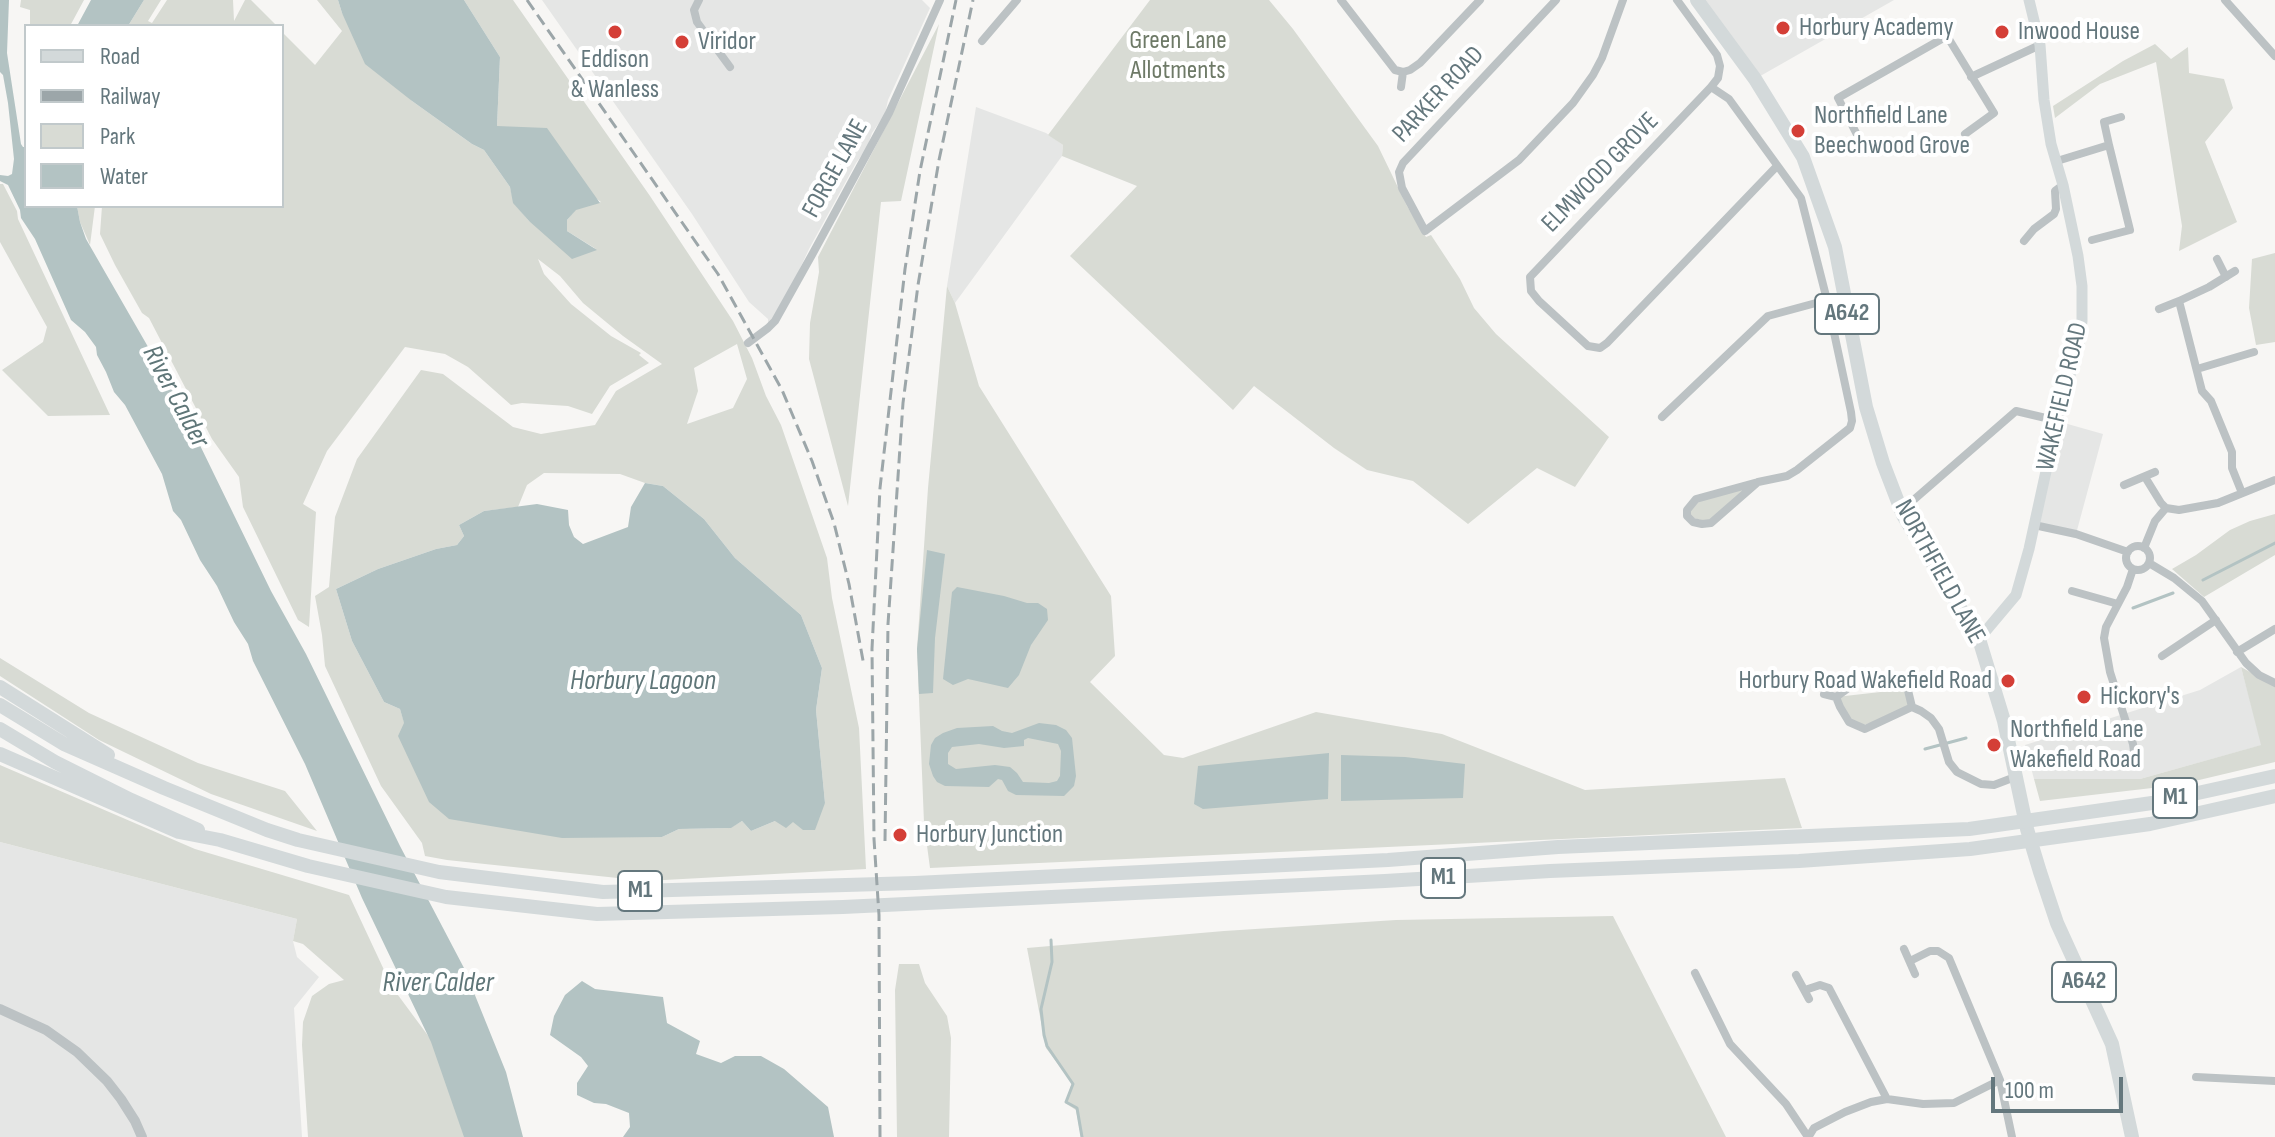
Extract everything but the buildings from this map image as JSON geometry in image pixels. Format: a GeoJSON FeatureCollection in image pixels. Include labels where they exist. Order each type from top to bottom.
{"type":"FeatureCollection","features":[{"type":"Feature","properties":{"kind":"highway","name":"NORTHFIELD LANE"},"geometry":{"type":"LineString","coordinates":[[1697,0],[1755,79],[1803,157],[1835,247],[1866,407],[1883,463],[1902,510],[1979,639],[2004,721],[2027,829],[2057,923],[2112,1044],[2132,1137]]}},
{"type":"Feature","properties":{"kind":"highway"},"geometry":{"type":"LineString","coordinates":[[0,687],[164,788]]}},
{"type":"Feature","properties":{"kind":"highway","name":"M1"},"geometry":{"type":"LineString","coordinates":[[0,705],[64,744],[164,788],[298,840],[439,872],[603,892],[915,883],[1388,860],[1558,847],[1969,829],[2152,803],[2275,776]]}},
{"type":"Feature","properties":{"kind":"highway","name":"M1"},"geometry":{"type":"LineString","coordinates":[[0,729],[55,762],[220,840],[308,866],[446,897],[597,914],[843,907],[1799,861],[1970,849],[2150,824],[2275,796]]}},
{"type":"Feature","properties":{"kind":"highway"},"geometry":{"type":"LineString","coordinates":[[0,754],[179,832],[220,840]]}},
{"type":"Feature","properties":{"kind":"main road","name":"WAKEFIELD ROAD"},"geometry":{"type":"LineString","coordinates":[[1979,639],[2016,595],[2082,321],[2082,286],[2063,185],[2051,144],[2040,45],[2029,0]]}},
{"type":"Feature","properties":{"kind":"street"},"geometry":{"type":"LineString","coordinates":[[699,0],[694,10],[697,22],[730,67]]}},
{"type":"Feature","properties":{"kind":"street","name":"FORGE LANE"},"geometry":{"type":"LineString","coordinates":[[748,343],[775,321],[889,113],[940,0]]}},
{"type":"Feature","properties":{"kind":"street"},"geometry":{"type":"LineString","coordinates":[[982,41],[1017,0]]}},
{"type":"Feature","properties":{"kind":"street"},"geometry":{"type":"LineString","coordinates":[[1341,0],[1395,70],[1403,72],[1420,63],[1480,0]]}},
{"type":"Feature","properties":{"kind":"street","name":"PARKER ROAD"},"geometry":{"type":"LineString","coordinates":[[1556,0],[1403,163],[1399,172],[1402,188],[1425,231],[1519,160],[1573,103],[1602,58],[1623,0]]}},
{"type":"Feature","properties":{"kind":"street"},"geometry":{"type":"LineString","coordinates":[[1677,0],[1717,55],[1720,66],[1718,78],[1711,87],[1729,99],[1801,198],[1851,412],[1850,428],[1797,470],[1787,476],[1758,482],[1696,499],[1687,510],[1687,516],[1693,522],[1711,523],[1758,482]]}},
{"type":"Feature","properties":{"kind":"street"},"geometry":{"type":"LineString","coordinates":[[2225,0],[2275,56]]}},
{"type":"Feature","properties":{"kind":"street"},"geometry":{"type":"LineString","coordinates":[[1866,152],[1838,98],[1947,36],[1994,113],[1968,128]]}},
{"type":"Feature","properties":{"kind":"street"},"geometry":{"type":"LineString","coordinates":[[1971,77],[2040,45]]}},
{"type":"Feature","properties":{"kind":"street"},"geometry":{"type":"LineString","coordinates":[[1401,87],[1403,72]]}},
{"type":"Feature","properties":{"kind":"street","name":"ELMWOOD GROVE"},"geometry":{"type":"LineString","coordinates":[[1711,87],[1530,277],[1531,291],[1539,301],[1588,346],[1600,348],[1777,166]]}},
{"type":"Feature","properties":{"kind":"street"},"geometry":{"type":"LineString","coordinates":[[2092,240],[2130,230],[2104,122],[2121,117]]}},
{"type":"Feature","properties":{"kind":"street"},"geometry":{"type":"LineString","coordinates":[[2057,161],[2109,145]]}},
{"type":"Feature","properties":{"kind":"street"},"geometry":{"type":"LineString","coordinates":[[2024,241],[2054,214],[2055,191],[2063,185]]}},
{"type":"Feature","properties":{"kind":"street"},"geometry":{"type":"LineString","coordinates":[[2217,259],[2226,277]]}},
{"type":"Feature","properties":{"kind":"street"},"geometry":{"type":"LineString","coordinates":[[2159,309],[2235,271]]}},
{"type":"Feature","properties":{"kind":"street"},"geometry":{"type":"LineString","coordinates":[[1662,417],[1768,316],[1827,300]]}},
{"type":"Feature","properties":{"kind":"street"},"geometry":{"type":"LineString","coordinates":[[2179,301],[2202,391],[2211,401],[2232,452],[2232,468],[2242,493]]}},
{"type":"Feature","properties":{"kind":"street"},"geometry":{"type":"LineString","coordinates":[[1831,321],[1848,316]]}},
{"type":"Feature","properties":{"kind":"street"},"geometry":{"type":"LineString","coordinates":[[2197,369],[2254,352]]}},
{"type":"Feature","properties":{"kind":"street"},"geometry":{"type":"LineString","coordinates":[[1902,510],[2016,411],[2050,419]]}},
{"type":"Feature","properties":{"kind":"street"},"geometry":{"type":"LineString","coordinates":[[2212,431],[2221,427]]}},
{"type":"Feature","properties":{"kind":"street"},"geometry":{"type":"LineString","coordinates":[[2124,485],[2155,472]]}},
{"type":"Feature","properties":{"kind":"street"},"geometry":{"type":"LineString","coordinates":[[2145,477],[2166,508],[2179,510],[2229,500],[2275,480]]}},
{"type":"Feature","properties":{"kind":"street"},"geometry":{"type":"LineString","coordinates":[[2144,548],[2155,521],[2166,508]]}},
{"type":"Feature","properties":{"kind":"street"},"geometry":{"type":"LineString","coordinates":[[2034,525],[2076,534],[2128,552]]}},
{"type":"Feature","properties":{"kind":"street"},"geometry":{"type":"LineString","coordinates":[[2137,547],[2144,548],[2149,555],[2149,563],[2144,568],[2133,569],[2126,560],[2128,552],[2137,547]]}},
{"type":"Feature","properties":{"kind":"street"},"geometry":{"type":"LineString","coordinates":[[2149,563],[2202,601],[2237,652],[2259,675],[2275,683]]}},
{"type":"Feature","properties":{"kind":"street"},"geometry":{"type":"LineString","coordinates":[[2133,569],[2106,627],[2105,647],[2133,744],[2136,766]]}},
{"type":"Feature","properties":{"kind":"street"},"geometry":{"type":"LineString","coordinates":[[2072,591],[2118,604]]}},
{"type":"Feature","properties":{"kind":"street"},"geometry":{"type":"LineString","coordinates":[[2162,656],[2216,620]]}},
{"type":"Feature","properties":{"kind":"street"},"geometry":{"type":"LineString","coordinates":[[2237,652],[2275,629]]}},
{"type":"Feature","properties":{"kind":"street"},"geometry":{"type":"LineString","coordinates":[[1906,682],[1912,707],[1931,718],[1939,729],[1949,762],[1957,772],[1981,784],[1994,785],[2015,777]]}},
{"type":"Feature","properties":{"kind":"street"},"geometry":{"type":"LineString","coordinates":[[1836,697],[1847,689]]}},
{"type":"Feature","properties":{"kind":"street"},"geometry":{"type":"LineString","coordinates":[[1824,694],[1836,697]]}},
{"type":"Feature","properties":{"kind":"street"},"geometry":{"type":"LineString","coordinates":[[1836,697],[1849,722],[1865,729],[1912,707]]}},
{"type":"Feature","properties":{"kind":"street"},"geometry":{"type":"LineString","coordinates":[[1904,949],[1915,974]]}},
{"type":"Feature","properties":{"kind":"street"},"geometry":{"type":"LineString","coordinates":[[1910,961],[1930,951],[1938,951],[1949,958],[2000,1080],[2012,1137]]}},
{"type":"Feature","properties":{"kind":"street"},"geometry":{"type":"LineString","coordinates":[[1796,975],[1807,994],[1820,985],[1829,988],[1887,1099]]}},
{"type":"Feature","properties":{"kind":"street"},"geometry":{"type":"LineString","coordinates":[[1708,976],[1697,977],[1730,1044],[1786,1104],[1808,1136],[1814,1128],[1871,1102],[1887,1099],[1923,1104],[1954,1103],[2000,1080]]}},
{"type":"Feature","properties":{"kind":"street"},"geometry":{"type":"LineString","coordinates":[[0,1009],[46,1030],[77,1052],[121,1099],[142,1137]]}},
{"type":"Feature","properties":{"kind":"street"},"geometry":{"type":"LineString","coordinates":[[2196,1077],[2275,1081]]}},
{"type":"Feature","properties":{"kind":"street"},"geometry":{"type":"LineString","coordinates":[[2208,1078],[2208,1090]]}},
{"type":"Feature","properties":{"kind":"shaded area"},"geometry":{"type":"Polygon","coordinates":[[[542,0],[922,0],[930,8],[888,100],[885,114],[768,328],[768,319],[749,302],[692,214],[542,0]]]}},
{"type":"Feature","properties":{"kind":"shaded area","name":"Horbury Academy"},"geometry":{"type":"Polygon","coordinates":[[[1702,0],[1894,0],[1755,79],[1702,0]]]}},
{"type":"Feature","properties":{"kind":"shaded area"},"geometry":{"type":"Polygon","coordinates":[[[976,107],[1046,133],[1063,145],[1062,156],[955,303],[947,286],[976,107]]]}},
{"type":"Feature","properties":{"kind":"shaded area"},"geometry":{"type":"Polygon","coordinates":[[[2057,421],[2103,434],[2076,534],[2034,525],[2057,421]]]}},
{"type":"Feature","properties":{"kind":"shaded area"},"geometry":{"type":"Polygon","coordinates":[[[2241,667],[2262,745],[2140,779],[2034,779],[2025,745],[2200,690],[2241,667]]]}},
{"type":"Feature","properties":{"kind":"shaded area"},"geometry":{"type":"Polygon","coordinates":[[[0,842],[297,919],[293,941],[297,957],[319,977],[294,1008],[302,1137],[0,1137],[0,842]]]}},
{"type":"Feature","properties":{"kind":"green space"},"geometry":{"type":"Polygon","coordinates":[[[21,0],[84,0],[71,24],[30,24],[30,10],[20,7],[21,0]]]}},
{"type":"Feature","properties":{"kind":"green space"},"geometry":{"type":"Polygon","coordinates":[[[144,0],[161,0],[148,21],[152,23],[167,0],[233,0],[234,21],[245,0],[251,0],[275,24],[129,24],[144,0]]]}},
{"type":"Feature","properties":{"kind":"green space"},"geometry":{"type":"Polygon","coordinates":[[[317,0],[338,0],[342,13],[412,101],[484,150],[510,187],[514,203],[529,221],[596,249],[567,231],[567,220],[576,209],[601,202],[497,126],[500,57],[464,0],[513,0],[650,196],[733,321],[752,358],[781,425],[827,558],[832,598],[859,728],[866,869],[646,881],[425,856],[422,843],[381,786],[325,666],[315,596],[329,587],[335,517],[357,459],[421,370],[443,374],[513,427],[541,434],[595,425],[616,391],[662,364],[583,303],[560,276],[538,259],[544,274],[571,304],[611,336],[641,353],[639,355],[649,363],[610,386],[592,414],[568,406],[511,405],[468,367],[445,354],[405,347],[327,451],[303,504],[316,512],[309,627],[298,620],[243,507],[239,477],[212,439],[149,318],[142,313],[100,234],[102,208],[284,208],[284,34],[315,65],[342,31],[317,0]],[[737,344],[694,368],[698,391],[687,424],[733,408],[747,379],[737,344]],[[544,473],[527,485],[518,507],[484,511],[459,525],[464,536],[457,545],[378,569],[336,589],[352,641],[384,702],[400,709],[404,722],[662,837],[679,829],[730,828],[742,821],[751,831],[775,821],[793,822],[825,803],[816,710],[822,668],[801,615],[735,558],[704,519],[663,486],[620,474],[544,473]]]}},
{"type":"Feature","properties":{"kind":"green space","name":"Green Lane Allotments"},"geometry":{"type":"Polygon","coordinates":[[[1150,0],[1269,0],[1378,146],[1407,206],[1426,237],[1431,235],[1460,279],[1474,308],[1496,334],[1609,437],[1575,487],[1537,468],[1468,524],[1413,481],[1367,470],[1254,386],[1233,410],[1070,256],[1137,186],[1062,156],[1063,145],[1048,135],[1150,0]]]}},
{"type":"Feature","properties":{"kind":"green space"},"geometry":{"type":"Polygon","coordinates":[[[939,24],[901,201],[881,202],[848,506],[809,359],[818,257],[939,24]]]}},
{"type":"Feature","properties":{"kind":"green space"},"geometry":{"type":"Polygon","coordinates":[[[2155,44],[2171,59],[2188,47],[2189,73],[2224,79],[2233,108],[2205,142],[2237,222],[2179,251],[2182,226],[2156,62],[2100,84],[2055,118],[2053,106],[2155,44]]]}},
{"type":"Feature","properties":{"kind":"green space"},"geometry":{"type":"Polygon","coordinates":[[[0,184],[3,184],[17,211],[18,219],[110,415],[48,416],[2,370],[43,342],[47,327],[0,242],[0,184]]]}},
{"type":"Feature","properties":{"kind":"green space"},"geometry":{"type":"Polygon","coordinates":[[[77,208],[95,208],[90,245],[77,208]]]}},
{"type":"Feature","properties":{"kind":"green space"},"geometry":{"type":"Polygon","coordinates":[[[2275,253],[2275,342],[2256,345],[2249,308],[2252,259],[2275,253]]]}},
{"type":"Feature","properties":{"kind":"green space"},"geometry":{"type":"Polygon","coordinates":[[[947,286],[955,303],[979,386],[1111,596],[1115,656],[1090,682],[1164,755],[1183,758],[1316,712],[1442,734],[1585,790],[1785,778],[1802,828],[930,868],[924,823],[917,649],[947,286]]]}},
{"type":"Feature","properties":{"kind":"green space"},"geometry":{"type":"Polygon","coordinates":[[[1758,482],[1711,523],[1687,516],[1691,504],[1758,482]]]}},
{"type":"Feature","properties":{"kind":"green space"},"geometry":{"type":"Polygon","coordinates":[[[2275,514],[2275,555],[2204,597],[2172,569],[2230,530],[2275,514]]]}},
{"type":"Feature","properties":{"kind":"green space"},"geometry":{"type":"Polygon","coordinates":[[[0,658],[89,713],[198,763],[285,791],[317,831],[211,794],[99,740],[0,676],[0,658]]]}},
{"type":"Feature","properties":{"kind":"green space"},"geometry":{"type":"Polygon","coordinates":[[[2241,667],[2275,686],[2275,762],[2178,785],[2040,801],[2034,779],[2140,779],[2261,745],[2241,667]]]}},
{"type":"Feature","properties":{"kind":"green space"},"geometry":{"type":"Polygon","coordinates":[[[1907,689],[1912,707],[1857,727],[1836,697],[1907,689]]]}},
{"type":"Feature","properties":{"kind":"green space"},"geometry":{"type":"Polygon","coordinates":[[[0,765],[195,849],[349,895],[392,987],[432,1041],[465,1137],[308,1137],[303,1022],[312,996],[329,984],[344,980],[303,944],[293,941],[297,919],[0,842],[0,765]]]}},
{"type":"Feature","properties":{"kind":"green space"},"geometry":{"type":"Polygon","coordinates":[[[1613,916],[1726,1137],[1081,1137],[1076,1110],[1065,1103],[1072,1083],[1046,1048],[1027,948],[1396,920],[1613,916]]]}},
{"type":"Feature","properties":{"kind":"green space"},"geometry":{"type":"Polygon","coordinates":[[[899,964],[919,964],[925,983],[947,1016],[951,1038],[949,1137],[897,1137],[895,990],[899,964]]]}},
{"type":"Feature","properties":{"kind":"water","name":"River Calder"},"geometry":{"type":"Polygon","coordinates":[[[0,0],[9,0],[7,53],[21,144],[24,147],[24,208],[77,208],[86,239],[174,392],[271,591],[306,654],[464,968],[506,1072],[523,1137],[464,1137],[431,1042],[362,898],[305,764],[253,661],[248,644],[181,520],[173,511],[162,474],[125,405],[114,392],[96,347],[71,320],[8,185],[0,181],[0,175],[12,174],[14,159],[8,103],[0,72],[0,0]]]}},
{"type":"Feature","properties":{"kind":"water"},"geometry":{"type":"Polygon","coordinates":[[[91,0],[144,0],[129,24],[78,24],[91,0]]]}},
{"type":"Feature","properties":{"kind":"water"},"geometry":{"type":"Polygon","coordinates":[[[338,0],[464,0],[500,57],[497,126],[547,128],[600,203],[576,210],[567,220],[567,231],[597,250],[572,259],[513,203],[510,187],[484,150],[412,101],[365,64],[338,0]]]}},
{"type":"Feature","properties":{"kind":"water","name":"Horbury Lagoon"},"geometry":{"type":"Polygon","coordinates":[[[645,483],[663,486],[704,519],[735,558],[801,615],[822,668],[816,710],[825,803],[815,830],[803,830],[793,822],[786,828],[775,821],[751,831],[742,821],[731,828],[679,829],[662,837],[562,838],[449,819],[429,802],[398,736],[404,723],[400,709],[384,702],[352,641],[336,589],[378,569],[457,545],[464,536],[459,525],[484,511],[537,504],[568,510],[574,537],[583,544],[628,527],[631,507],[645,483]]]}},
{"type":"Feature","properties":{"kind":"water"},"geometry":{"type":"Polygon","coordinates":[[[927,550],[945,554],[935,638],[933,693],[919,694],[917,649],[927,550]]]}},
{"type":"Feature","properties":{"kind":"water"},"geometry":{"type":"Polygon","coordinates":[[[957,587],[1038,603],[1047,609],[1048,620],[1031,645],[1019,675],[1008,688],[968,679],[953,685],[943,679],[952,592],[957,587]]]}},
{"type":"Feature","properties":{"kind":"water"},"geometry":{"type":"Polygon","coordinates":[[[1039,723],[1066,730],[1072,738],[1076,776],[1074,786],[1064,796],[1016,795],[998,779],[989,787],[945,786],[933,776],[929,764],[931,745],[943,733],[957,728],[993,726],[1012,733],[1039,723]],[[1028,738],[1024,740],[1024,746],[1004,748],[979,744],[952,747],[948,753],[948,764],[956,769],[995,765],[1010,767],[1023,782],[1049,783],[1057,781],[1060,776],[1061,751],[1058,744],[1028,738]]]}},
{"type":"Feature","properties":{"kind":"water"},"geometry":{"type":"Polygon","coordinates":[[[1329,753],[1328,799],[1203,809],[1194,804],[1198,766],[1329,753]]]}},
{"type":"Feature","properties":{"kind":"water"},"geometry":{"type":"Polygon","coordinates":[[[1341,755],[1405,757],[1465,764],[1463,798],[1341,801],[1341,755]]]}},
{"type":"Feature","properties":{"kind":"water"},"geometry":{"type":"Polygon","coordinates":[[[582,981],[595,989],[663,997],[667,1023],[700,1041],[696,1054],[721,1063],[735,1056],[761,1056],[784,1069],[828,1107],[834,1137],[623,1137],[630,1127],[629,1113],[577,1095],[577,1083],[588,1066],[581,1057],[550,1035],[554,1016],[565,995],[582,981]]]}},
{"type":"Feature","properties":{"kind":"waterway"},"geometry":{"type":"LineString","coordinates":[[2203,580],[2275,543]]}},
{"type":"Feature","properties":{"kind":"waterway"},"geometry":{"type":"LineString","coordinates":[[2133,608],[2173,593]]}},
{"type":"Feature","properties":{"kind":"waterway"},"geometry":{"type":"LineString","coordinates":[[1925,749],[1966,738]]}},
{"type":"Feature","properties":{"kind":"waterway"},"geometry":{"type":"LineString","coordinates":[[1051,940],[1052,962],[1041,1009],[1044,1035],[1047,1046],[1073,1084],[1066,1102],[1077,1108],[1082,1137]]}},
{"type":"Feature","properties":{"kind":"railway"},"geometry":{"type":"LineString","coordinates":[[527,0],[718,274],[782,390],[834,523],[864,666]]}},
{"type":"Feature","properties":{"kind":"railway"},"geometry":{"type":"LineString","coordinates":[[880,1137],[879,915],[874,839],[872,649],[880,488],[905,269],[920,171],[956,0]]}},
{"type":"Feature","properties":{"kind":"railway"},"geometry":{"type":"LineString","coordinates":[[885,841],[888,624],[903,403],[918,285],[939,160],[973,0]]}},
{"type":"Feature","properties":{"kind":"place","name":"Horbury Academy"},"geometry":{"type":"Point","coordinates":[1783,28]}},
{"type":"Feature","properties":{"kind":"place","name":"Eddison & Wanless"},"geometry":{"type":"Point","coordinates":[615,32]}},
{"type":"Feature","properties":{"kind":"place","name":"Inwood House"},"geometry":{"type":"Point","coordinates":[2002,32]}},
{"type":"Feature","properties":{"kind":"place","name":"Viridor"},"geometry":{"type":"Point","coordinates":[682,42]}},
{"type":"Feature","properties":{"kind":"place","name":"Northfield Lane Beechwood Grove"},"geometry":{"type":"Point","coordinates":[1798,131]}},
{"type":"Feature","properties":{"kind":"place","name":"Horbury Road Wakefield Road"},"geometry":{"type":"Point","coordinates":[2008,681]}},
{"type":"Feature","properties":{"kind":"place","name":"Hickory's"},"geometry":{"type":"Point","coordinates":[2084,697]}},
{"type":"Feature","properties":{"kind":"place","name":"Northfield Lane Wakefield Road"},"geometry":{"type":"Point","coordinates":[1994,745]}},
{"type":"Feature","properties":{"kind":"place","name":"Horbury Junction"},"geometry":{"type":"Point","coordinates":[900,835]}}]}
